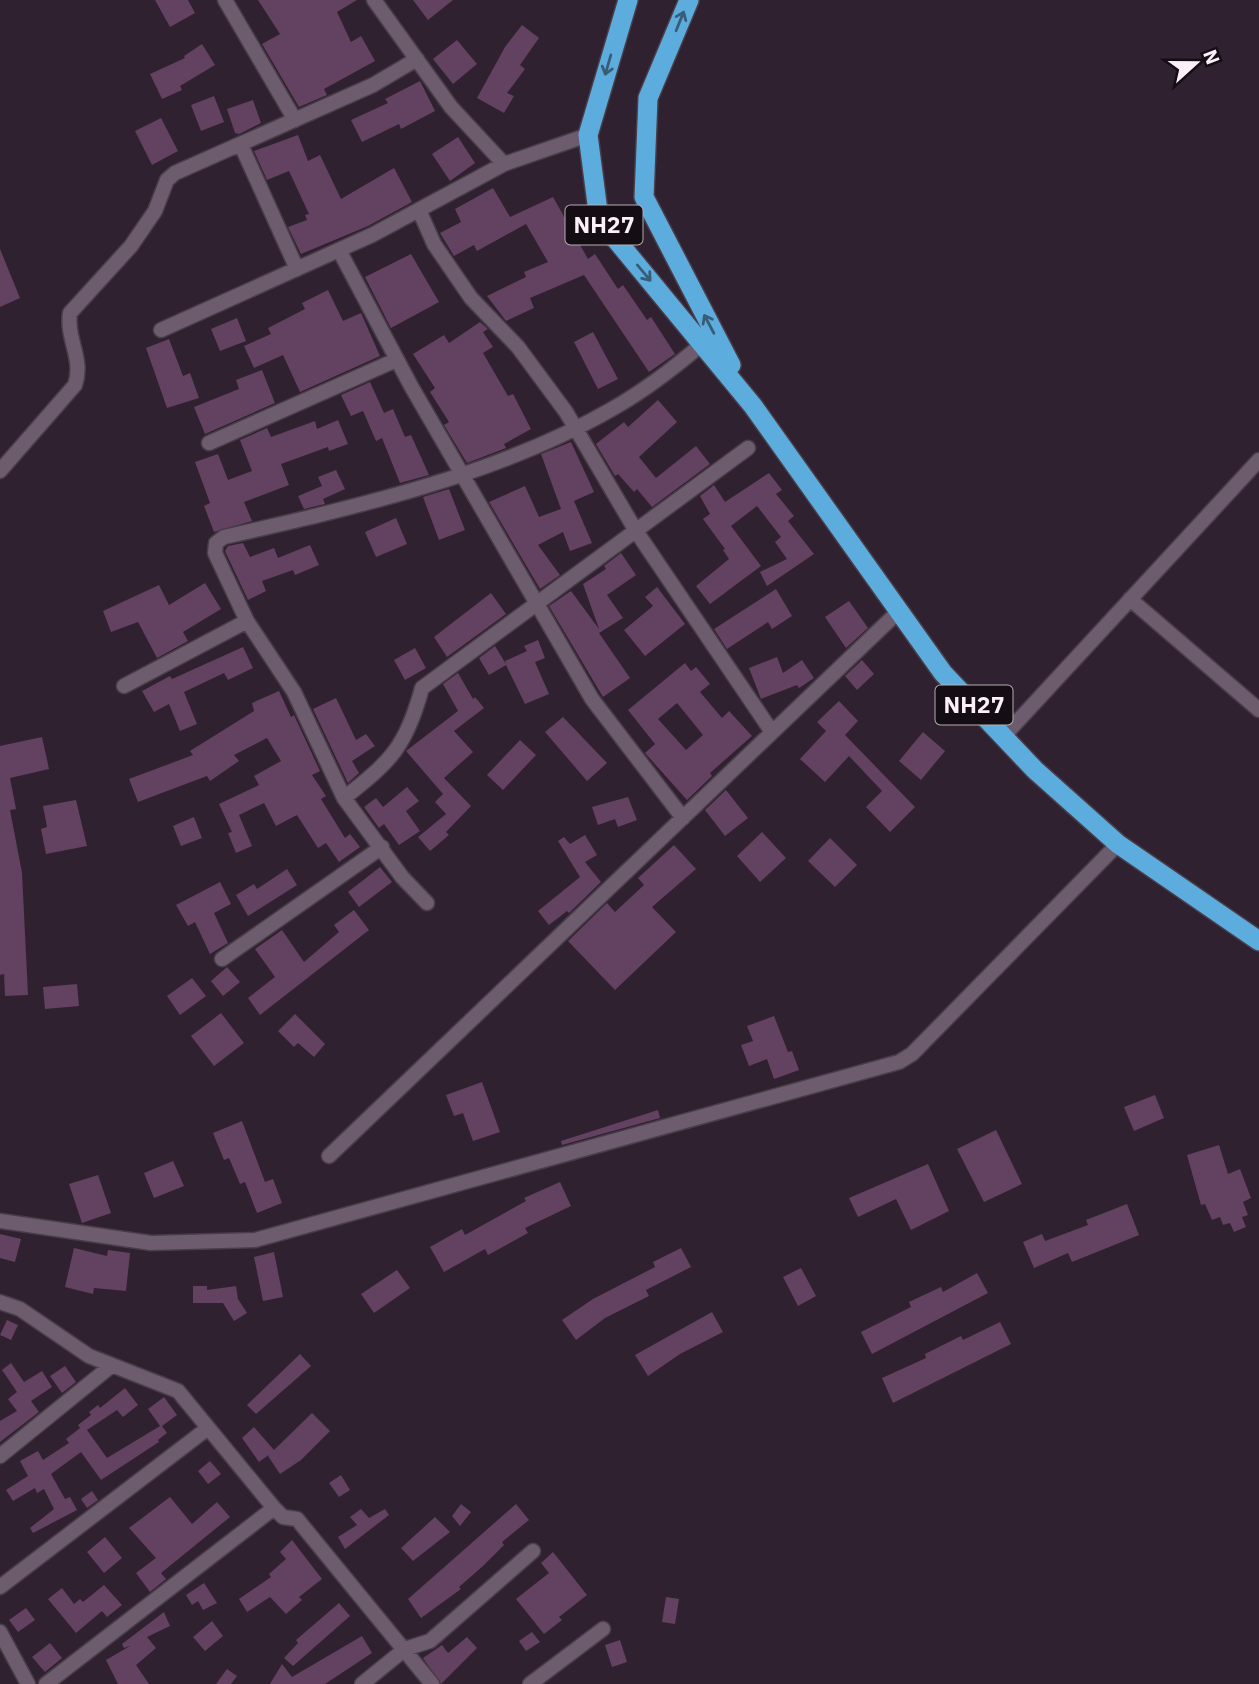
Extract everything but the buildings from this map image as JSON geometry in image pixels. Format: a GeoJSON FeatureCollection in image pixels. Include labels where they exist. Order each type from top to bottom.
{"type":"FeatureCollection","features":[{"type":"Feature","properties":{"kind":"highway","name":"NH27"},"geometry":{"type":"LineString","coordinates":[[628,0],[588,135],[599,219],[753,406],[943,673],[1035,770],[1118,844],[1259,941]]}},
{"type":"Feature","properties":{"kind":"highway","name":"NH27"},"geometry":{"type":"LineString","coordinates":[[689,0],[648,98],[643,197],[753,406]]}},
{"type":"Feature","properties":{"kind":"street"},"geometry":{"type":"LineString","coordinates":[[225,0],[295,120]]}},
{"type":"Feature","properties":{"kind":"street"},"geometry":{"type":"LineString","coordinates":[[374,0],[451,107],[504,163]]}},
{"type":"Feature","properties":{"kind":"street"},"geometry":{"type":"LineString","coordinates":[[0,471],[75,385],[80,371],[68,325],[70,313],[131,246],[155,211],[167,180],[175,173],[373,85],[417,59]]}},
{"type":"Feature","properties":{"kind":"street"},"geometry":{"type":"LineString","coordinates":[[161,330],[339,250],[504,163],[588,135]]}},
{"type":"Feature","properties":{"kind":"street"},"geometry":{"type":"LineString","coordinates":[[241,145],[296,269]]}},
{"type":"Feature","properties":{"kind":"street"},"geometry":{"type":"LineString","coordinates":[[419,210],[452,271],[471,298],[543,378],[576,428],[636,531],[772,732]]}},
{"type":"Feature","properties":{"kind":"street"},"geometry":{"type":"LineString","coordinates":[[339,250],[396,360],[592,699],[683,818]]}},
{"type":"Feature","properties":{"kind":"street"},"geometry":{"type":"LineString","coordinates":[[427,903],[402,877],[344,798],[294,692],[247,621],[215,553],[216,543],[224,537],[385,499],[463,474],[576,428],[628,400],[702,344]]}},
{"type":"Feature","properties":{"kind":"street"},"geometry":{"type":"LineString","coordinates":[[209,443],[396,360]]}},
{"type":"Feature","properties":{"kind":"street"},"geometry":{"type":"LineString","coordinates":[[344,798],[382,768],[405,740],[422,688],[537,606],[748,448]]}},
{"type":"Feature","properties":{"kind":"street"},"geometry":{"type":"LineString","coordinates":[[1004,736],[1259,460]]}},
{"type":"Feature","properties":{"kind":"street"},"geometry":{"type":"LineString","coordinates":[[1130,599],[1259,710]]}},
{"type":"Feature","properties":{"kind":"street"},"geometry":{"type":"LineString","coordinates":[[329,1156],[899,611]]}},
{"type":"Feature","properties":{"kind":"street"},"geometry":{"type":"LineString","coordinates":[[124,686],[247,621]]}},
{"type":"Feature","properties":{"kind":"street"},"geometry":{"type":"LineString","coordinates":[[0,1221],[151,1242],[255,1240],[899,1062],[912,1054],[1118,844]]}},
{"type":"Feature","properties":{"kind":"street"},"geometry":{"type":"LineString","coordinates":[[222,959],[382,847]]}},
{"type":"Feature","properties":{"kind":"street"},"geometry":{"type":"LineString","coordinates":[[0,1302],[20,1309],[79,1350],[111,1366],[178,1391],[274,1508],[283,1517],[297,1519],[432,1684]]}},
{"type":"Feature","properties":{"kind":"street"},"geometry":{"type":"LineString","coordinates":[[0,1456],[111,1366]]}},
{"type":"Feature","properties":{"kind":"street"},"geometry":{"type":"LineString","coordinates":[[0,1587],[208,1428]]}},
{"type":"Feature","properties":{"kind":"street"},"geometry":{"type":"LineString","coordinates":[[46,1684],[274,1508]]}},
{"type":"Feature","properties":{"kind":"street"},"geometry":{"type":"LineString","coordinates":[[362,1684],[405,1648],[430,1641],[533,1551]]}},
{"type":"Feature","properties":{"kind":"street"},"geometry":{"type":"LineString","coordinates":[[530,1684],[603,1629]]}},
{"type":"Feature","properties":{"kind":"street"},"geometry":{"type":"LineString","coordinates":[[0,1632],[28,1684]]}}]}
